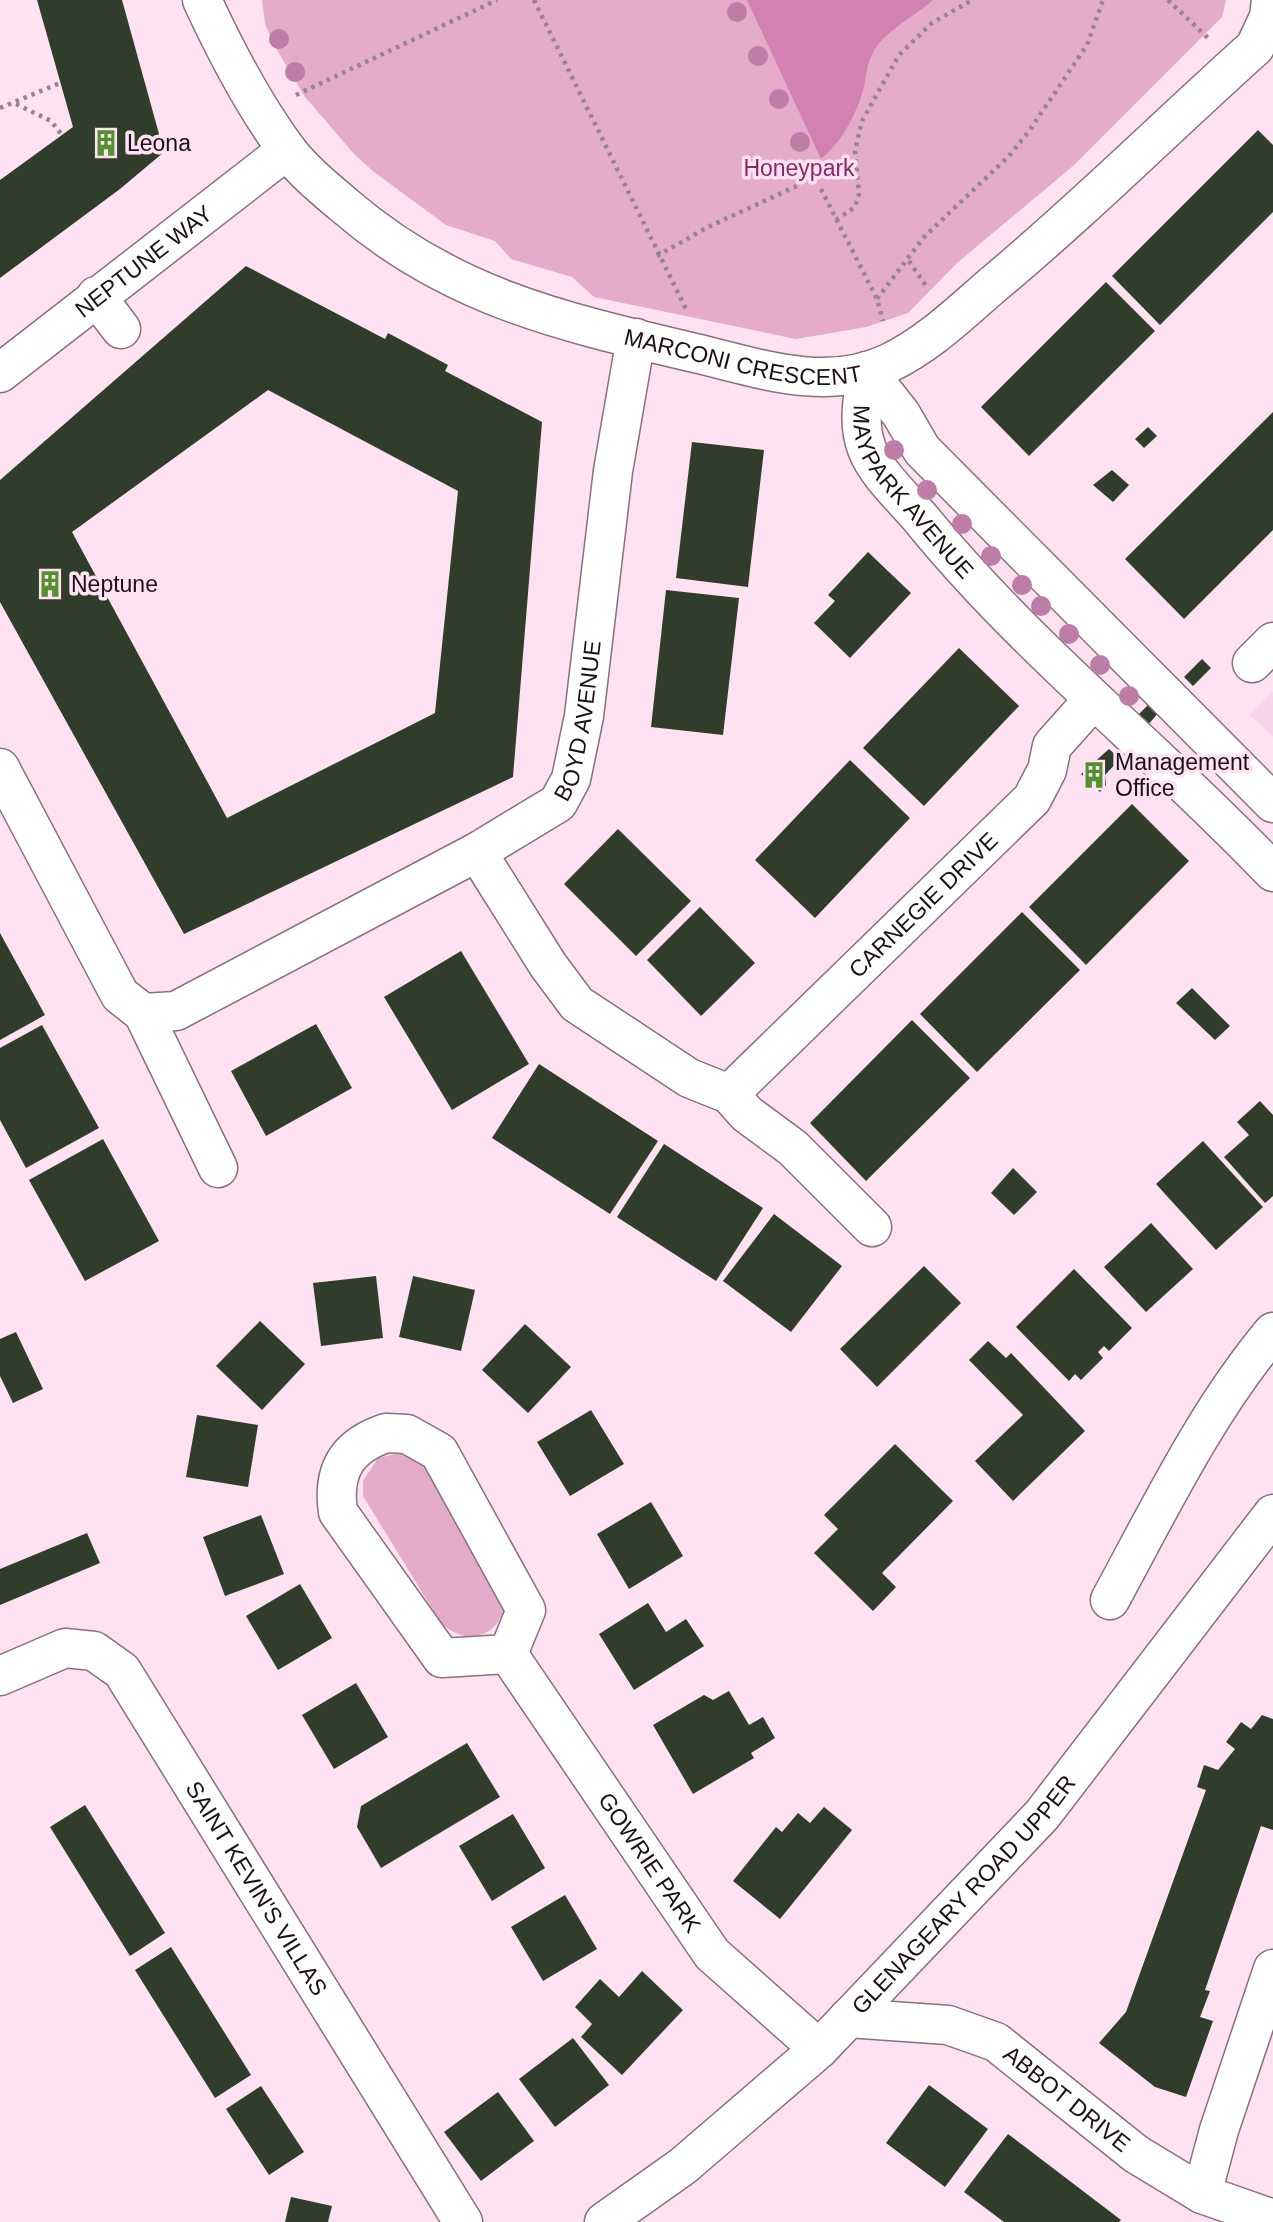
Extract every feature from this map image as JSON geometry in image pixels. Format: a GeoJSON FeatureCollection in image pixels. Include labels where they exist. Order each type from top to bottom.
{"type":"FeatureCollection","features":[{"type":"Feature","properties":{"kind":"street","name":"MARCONI CRESCENT"},"geometry":{"type":"LineString","coordinates":[[202,0],[224,48],[287,150],[307,173],[372,230],[436,272],[533,312],[682,350],[815,379],[867,371],[917,348],[944,327],[1254,59],[1269,17],[1271,0]]}},
{"type":"Feature","properties":{"kind":"street","name":"NEPTUNE WAY"},"geometry":{"type":"LineString","coordinates":[[0,373],[287,150]]}},
{"type":"Feature","properties":{"kind":"street"},"geometry":{"type":"LineString","coordinates":[[96,296],[121,329]]}},
{"type":"Feature","properties":{"kind":"street","name":"BOYD AVENUE"},"geometry":{"type":"LineString","coordinates":[[143,1013],[176,1011],[477,852],[558,803],[571,779],[584,716],[613,471],[636,338]]}},
{"type":"Feature","properties":{"kind":"street","name":"MAYPARK AVENUE"},"geometry":{"type":"LineString","coordinates":[[867,371],[860,419],[867,450],[944,547],[1093,700],[1223,819],[1273,872]]}},
{"type":"Feature","properties":{"kind":"street","name":"MAYPARK AVENUE"},"geometry":{"type":"LineString","coordinates":[[867,371],[901,414],[922,450],[1267,786],[1223,819]]}},
{"type":"Feature","properties":{"kind":"street","name":"CARNEGIE DRIVE"},"geometry":{"type":"LineString","coordinates":[[729,1094],[1032,799],[1047,770],[1052,746],[1093,700]]}},
{"type":"Feature","properties":{"kind":"street"},"geometry":{"type":"LineString","coordinates":[[0,768],[120,995],[143,1013],[218,1168]]}},
{"type":"Feature","properties":{"kind":"street"},"geometry":{"type":"LineString","coordinates":[[477,852],[548,965],[577,1003],[689,1079],[729,1094],[747,1114],[793,1148],[872,1227]]}},
{"type":"Feature","properties":{"kind":"street"},"geometry":{"type":"LineString","coordinates":[[1110,1600],[1184,1462],[1269,1343]]}},
{"type":"Feature","properties":{"kind":"street"},"geometry":{"type":"LineString","coordinates":[[386,1433],[407,1434],[439,1452],[526,1610],[508,1654],[442,1658],[338,1512],[335,1492],[339,1475],[348,1456],[365,1440],[386,1433]]}},
{"type":"Feature","properties":{"kind":"street","name":"GLENAGEARY ROAD UPPER"},"geometry":{"type":"LineString","coordinates":[[604,2222],[683,2166],[819,2049],[1042,1815],[1273,1514]]}},
{"type":"Feature","properties":{"kind":"street","name":"SAINT KEVIN'S VILLAS"},"geometry":{"type":"LineString","coordinates":[[0,1676],[65,1648],[94,1651],[122,1671],[463,2222]]}},
{"type":"Feature","properties":{"kind":"street","name":"GOWRIE PARK"},"geometry":{"type":"LineString","coordinates":[[508,1654],[712,1954],[819,2049]]}},
{"type":"Feature","properties":{"kind":"street"},"geometry":{"type":"LineString","coordinates":[[1202,2194],[1219,2130],[1273,1969]]}},
{"type":"Feature","properties":{"kind":"street","name":"ABBOT DRIVE"},"geometry":{"type":"LineString","coordinates":[[848,2018],[948,2025],[973,2031],[996,2042],[1036,2071],[1136,2154],[1202,2194],[1273,2219]]}},
{"type":"Feature","properties":{"kind":"path"},"geometry":{"type":"LineString","coordinates":[[264,113],[497,0]]}},
{"type":"Feature","properties":{"kind":"path"},"geometry":{"type":"LineString","coordinates":[[534,0],[657,256],[689,316],[682,350]]}},
{"type":"Feature","properties":{"kind":"path"},"geometry":{"type":"LineString","coordinates":[[836,219],[855,207],[859,194],[855,151],[862,121],[899,55],[932,23],[972,0]]}},
{"type":"Feature","properties":{"kind":"path"},"geometry":{"type":"LineString","coordinates":[[877,299],[946,213],[986,179],[1029,131],[1087,45],[1102,0]]}},
{"type":"Feature","properties":{"kind":"path"},"geometry":{"type":"LineString","coordinates":[[1168,0],[1254,59]]}},
{"type":"Feature","properties":{"kind":"path"},"geometry":{"type":"LineString","coordinates":[[0,108],[16,104],[39,89],[60,83]]}},
{"type":"Feature","properties":{"kind":"path"},"geometry":{"type":"LineString","coordinates":[[16,104],[51,121],[62,135]]}},
{"type":"Feature","properties":{"kind":"path"},"geometry":{"type":"LineString","coordinates":[[657,256],[708,227],[799,185]]}},
{"type":"Feature","properties":{"kind":"path"},"geometry":{"type":"LineString","coordinates":[[821,189],[877,299],[883,322]]}},
{"type":"Feature","properties":{"kind":"path"},"geometry":{"type":"LineString","coordinates":[[909,261],[930,291]]}},
{"type":"Feature","properties":{"kind":"shaded area"},"geometry":{"type":"Polygon","coordinates":[[[747,0],[933,0],[894,29],[875,49],[852,118],[835,145],[821,159],[747,0]]]}},
{"type":"Feature","properties":{"kind":"shaded area"},"geometry":{"type":"Polygon","coordinates":[[[1273,692],[1273,737],[1250,715],[1273,692]]]}},
{"type":"Feature","properties":{"kind":"green space","name":"Honeypark"},"geometry":{"type":"Polygon","coordinates":[[[262,0],[1226,0],[1222,17],[1073,166],[957,263],[908,313],[866,327],[796,339],[594,297],[572,277],[511,259],[495,241],[446,225],[355,155],[305,97],[274,45],[265,24],[262,0]]]}},
{"type":"Feature","properties":{"kind":"green space"},"geometry":{"type":"Polygon","coordinates":[[[404,1452],[427,1465],[506,1606],[495,1626],[479,1636],[460,1635],[441,1623],[363,1496],[363,1481],[378,1458],[404,1452]]]}},
{"type":"Feature","properties":{"kind":"building","name":"Leona"},"geometry":{"type":"Polygon","coordinates":[[[37,0],[122,0],[164,152],[120,189],[0,278],[0,180],[73,127],[37,0]]]}},
{"type":"Feature","properties":{"kind":"building"},"geometry":{"type":"Polygon","coordinates":[[[1258,130],[1273,145],[1273,212],[1160,325],[1112,276],[1258,130]]]}},
{"type":"Feature","properties":{"kind":"building","name":"Neptune"},"geometry":{"type":"Polygon","coordinates":[[[246,266],[385,339],[388,333],[448,365],[445,371],[542,422],[513,777],[184,934],[0,602],[0,480],[246,266]],[[268,390],[72,532],[227,818],[435,713],[458,491],[268,390]]]}},
{"type":"Feature","properties":{"kind":"building"},"geometry":{"type":"Polygon","coordinates":[[[1106,282],[1155,331],[1029,456],[981,407],[1106,282]]]}},
{"type":"Feature","properties":{"kind":"building"},"geometry":{"type":"Polygon","coordinates":[[[1273,412],[1273,530],[1184,619],[1125,559],[1273,412]]]}},
{"type":"Feature","properties":{"kind":"building"},"geometry":{"type":"Polygon","coordinates":[[[1148,427],[1157,436],[1144,448],[1135,439],[1148,427]]]}},
{"type":"Feature","properties":{"kind":"building"},"geometry":{"type":"Polygon","coordinates":[[[692,442],[764,450],[748,587],[676,578],[692,442]]]}},
{"type":"Feature","properties":{"kind":"building"},"geometry":{"type":"Polygon","coordinates":[[[1112,470],[1129,485],[1113,502],[1093,485],[1112,470]]]}},
{"type":"Feature","properties":{"kind":"building"},"geometry":{"type":"Polygon","coordinates":[[[868,552],[911,593],[850,658],[814,623],[835,601],[828,595],[868,552]]]}},
{"type":"Feature","properties":{"kind":"building"},"geometry":{"type":"Polygon","coordinates":[[[666,590],[739,598],[723,735],[651,727],[666,590]]]}},
{"type":"Feature","properties":{"kind":"building"},"geometry":{"type":"Polygon","coordinates":[[[959,648],[1019,706],[924,806],[863,748],[959,648]]]}},
{"type":"Feature","properties":{"kind":"building"},"geometry":{"type":"Polygon","coordinates":[[[1202,659],[1211,668],[1193,686],[1184,677],[1202,659]]]}},
{"type":"Feature","properties":{"kind":"building"},"geometry":{"type":"Polygon","coordinates":[[[1150,703],[1159,712],[1147,726],[1137,716],[1150,703]]]}},
{"type":"Feature","properties":{"kind":"building","name":"Management Office"},"geometry":{"type":"Polygon","coordinates":[[[1109,749],[1120,759],[1105,775],[1106,785],[1100,792],[1081,774],[1109,749]]]}},
{"type":"Feature","properties":{"kind":"building"},"geometry":{"type":"Polygon","coordinates":[[[850,760],[910,818],[815,918],[755,860],[850,760]]]}},
{"type":"Feature","properties":{"kind":"building"},"geometry":{"type":"Polygon","coordinates":[[[1132,804],[1189,861],[1086,965],[1029,907],[1132,804]]]}},
{"type":"Feature","properties":{"kind":"building"},"geometry":{"type":"Polygon","coordinates":[[[618,829],[691,901],[636,956],[564,884],[618,829]]]}},
{"type":"Feature","properties":{"kind":"building"},"geometry":{"type":"Polygon","coordinates":[[[700,907],[755,963],[701,1016],[647,960],[700,907]]]}},
{"type":"Feature","properties":{"kind":"building"},"geometry":{"type":"Polygon","coordinates":[[[1022,912],[1080,970],[977,1072],[920,1014],[1022,912]]]}},
{"type":"Feature","properties":{"kind":"building"},"geometry":{"type":"Polygon","coordinates":[[[0,933],[45,1015],[0,1040],[0,933]]]}},
{"type":"Feature","properties":{"kind":"building"},"geometry":{"type":"Polygon","coordinates":[[[461,951],[529,1064],[452,1110],[384,997],[461,951]]]}},
{"type":"Feature","properties":{"kind":"building"},"geometry":{"type":"Polygon","coordinates":[[[1192,988],[1230,1026],[1215,1040],[1176,1003],[1192,988]]]}},
{"type":"Feature","properties":{"kind":"building"},"geometry":{"type":"Polygon","coordinates":[[[912,1020],[970,1078],[866,1181],[810,1123],[912,1020]]]}},
{"type":"Feature","properties":{"kind":"building"},"geometry":{"type":"Polygon","coordinates":[[[316,1024],[352,1088],[266,1136],[231,1071],[316,1024]]]}},
{"type":"Feature","properties":{"kind":"building"},"geometry":{"type":"Polygon","coordinates":[[[42,1025],[99,1128],[26,1168],[0,1120],[0,1048],[42,1025]]]}},
{"type":"Feature","properties":{"kind":"building"},"geometry":{"type":"Polygon","coordinates":[[[539,1064],[658,1141],[610,1214],[492,1138],[539,1064]]]}},
{"type":"Feature","properties":{"kind":"building"},"geometry":{"type":"Polygon","coordinates":[[[1260,1101],[1273,1115],[1273,1196],[1265,1203],[1224,1157],[1249,1135],[1237,1122],[1260,1101]]]}},
{"type":"Feature","properties":{"kind":"building"},"geometry":{"type":"Polygon","coordinates":[[[103,1139],[159,1241],[85,1281],[29,1180],[103,1139]]]}},
{"type":"Feature","properties":{"kind":"building"},"geometry":{"type":"Polygon","coordinates":[[[1203,1141],[1263,1207],[1216,1250],[1156,1184],[1203,1141]]]}},
{"type":"Feature","properties":{"kind":"building"},"geometry":{"type":"Polygon","coordinates":[[[664,1144],[763,1208],[716,1281],[617,1217],[664,1144]]]}},
{"type":"Feature","properties":{"kind":"building"},"geometry":{"type":"Polygon","coordinates":[[[1013,1168],[1037,1192],[1014,1215],[991,1193],[1013,1168]]]}},
{"type":"Feature","properties":{"kind":"building"},"geometry":{"type":"Polygon","coordinates":[[[774,1214],[842,1266],[791,1332],[723,1281],[774,1214]]]}},
{"type":"Feature","properties":{"kind":"building"},"geometry":{"type":"Polygon","coordinates":[[[1151,1223],[1193,1269],[1146,1312],[1104,1267],[1151,1223]]]}},
{"type":"Feature","properties":{"kind":"building"},"geometry":{"type":"Polygon","coordinates":[[[924,1266],[961,1303],[877,1387],[840,1349],[924,1266]]]}},
{"type":"Feature","properties":{"kind":"building"},"geometry":{"type":"Polygon","coordinates":[[[1074,1269],[1132,1328],[1109,1351],[1104,1346],[1098,1352],[1103,1358],[1081,1380],[1075,1374],[1069,1381],[1016,1327],[1074,1269]]]}},
{"type":"Feature","properties":{"kind":"building"},"geometry":{"type":"Polygon","coordinates":[[[376,1276],[383,1338],[321,1346],[313,1283],[376,1276]]]}},
{"type":"Feature","properties":{"kind":"building"},"geometry":{"type":"Polygon","coordinates":[[[413,1276],[475,1290],[461,1351],[399,1337],[413,1276]]]}},
{"type":"Feature","properties":{"kind":"building"},"geometry":{"type":"Polygon","coordinates":[[[260,1321],[305,1364],[262,1410],[216,1366],[260,1321]]]}},
{"type":"Feature","properties":{"kind":"building"},"geometry":{"type":"Polygon","coordinates":[[[525,1324],[571,1367],[528,1413],[482,1370],[525,1324]]]}},
{"type":"Feature","properties":{"kind":"building"},"geometry":{"type":"Polygon","coordinates":[[[16,1332],[43,1389],[13,1403],[0,1376],[0,1339],[16,1332]]]}},
{"type":"Feature","properties":{"kind":"building"},"geometry":{"type":"Polygon","coordinates":[[[988,1341],[1006,1358],[1011,1353],[1085,1431],[1013,1501],[975,1461],[1023,1415],[969,1360],[988,1341]]]}},
{"type":"Feature","properties":{"kind":"building"},"geometry":{"type":"Polygon","coordinates":[[[591,1410],[624,1464],[570,1496],[537,1442],[591,1410]]]}},
{"type":"Feature","properties":{"kind":"building"},"geometry":{"type":"Polygon","coordinates":[[[197,1415],[258,1425],[248,1487],[186,1477],[197,1415]]]}},
{"type":"Feature","properties":{"kind":"building"},"geometry":{"type":"Polygon","coordinates":[[[895,1444],[953,1501],[882,1573],[896,1587],[873,1611],[814,1553],[838,1529],[824,1515],[895,1444]]]}},
{"type":"Feature","properties":{"kind":"building"},"geometry":{"type":"Polygon","coordinates":[[[651,1502],[683,1556],[629,1589],[597,1534],[651,1502]]]}},
{"type":"Feature","properties":{"kind":"building"},"geometry":{"type":"Polygon","coordinates":[[[261,1515],[284,1574],[225,1596],[203,1537],[261,1515]]]}},
{"type":"Feature","properties":{"kind":"building"},"geometry":{"type":"Polygon","coordinates":[[[87,1533],[100,1563],[0,1605],[0,1569],[87,1533]]]}},
{"type":"Feature","properties":{"kind":"building"},"geometry":{"type":"Polygon","coordinates":[[[300,1584],[332,1638],[278,1670],[246,1616],[300,1584]]]}},
{"type":"Feature","properties":{"kind":"building"},"geometry":{"type":"Polygon","coordinates":[[[648,1603],[666,1632],[686,1619],[704,1646],[634,1690],[599,1634],[648,1603]]]}},
{"type":"Feature","properties":{"kind":"building"},"geometry":{"type":"Polygon","coordinates":[[[356,1683],[388,1737],[334,1769],[302,1715],[356,1683]]]}},
{"type":"Feature","properties":{"kind":"building"},"geometry":{"type":"Polygon","coordinates":[[[729,1691],[749,1725],[763,1717],[775,1738],[751,1753],[754,1758],[693,1794],[653,1725],[704,1695],[713,1700],[729,1691]]]}},
{"type":"Feature","properties":{"kind":"building"},"geometry":{"type":"Polygon","coordinates":[[[1262,1715],[1273,1719],[1273,1830],[1261,1826],[1205,1990],[1210,1991],[1200,2017],[1213,2021],[1186,2097],[1155,2087],[1099,2043],[1126,2012],[1206,1790],[1197,1787],[1204,1765],[1218,1770],[1235,1749],[1226,1742],[1241,1722],[1251,1729],[1262,1715]]]}},
{"type":"Feature","properties":{"kind":"building"},"geometry":{"type":"Polygon","coordinates":[[[467,1743],[500,1797],[381,1868],[357,1827],[361,1806],[467,1743]]]}},
{"type":"Feature","properties":{"kind":"building"},"geometry":{"type":"Polygon","coordinates":[[[85,1805],[165,1933],[130,1956],[50,1827],[85,1805]]]}},
{"type":"Feature","properties":{"kind":"building"},"geometry":{"type":"Polygon","coordinates":[[[824,1807],[852,1830],[780,1919],[733,1881],[776,1827],[782,1832],[798,1813],[810,1823],[824,1807]]]}},
{"type":"Feature","properties":{"kind":"building"},"geometry":{"type":"Polygon","coordinates":[[[513,1814],[545,1868],[492,1901],[459,1846],[513,1814]]]}},
{"type":"Feature","properties":{"kind":"building"},"geometry":{"type":"Polygon","coordinates":[[[565,1895],[597,1949],[543,1981],[511,1927],[565,1895]]]}},
{"type":"Feature","properties":{"kind":"building"},"geometry":{"type":"Polygon","coordinates":[[[171,1947],[251,2075],[215,2098],[135,1970],[171,1947]]]}},
{"type":"Feature","properties":{"kind":"building"},"geometry":{"type":"Polygon","coordinates":[[[642,1971],[683,2010],[622,2075],[581,2037],[592,2024],[575,2007],[600,1979],[619,1997],[642,1971]]]}},
{"type":"Feature","properties":{"kind":"building"},"geometry":{"type":"Polygon","coordinates":[[[573,2038],[609,2085],[555,2127],[519,2079],[573,2038]]]}},
{"type":"Feature","properties":{"kind":"building"},"geometry":{"type":"Polygon","coordinates":[[[929,2085],[988,2129],[945,2187],[886,2143],[929,2085]]]}},
{"type":"Feature","properties":{"kind":"building"},"geometry":{"type":"Polygon","coordinates":[[[261,2086],[304,2152],[269,2175],[226,2109],[261,2086]]]}},
{"type":"Feature","properties":{"kind":"building"},"geometry":{"type":"Polygon","coordinates":[[[498,2092],[534,2141],[481,2181],[444,2132],[498,2092]]]}},
{"type":"Feature","properties":{"kind":"building"},"geometry":{"type":"Polygon","coordinates":[[[1008,2134],[1121,2220],[1004,2222],[964,2192],[1008,2134]]]}},
{"type":"Feature","properties":{"kind":"building"},"geometry":{"type":"Polygon","coordinates":[[[291,2197],[332,2206],[328,2222],[285,2222],[291,2197]]]}},
{"type":"Feature","properties":{"kind":"place","name":"Leona"},"geometry":{"type":"Point","coordinates":[106,143]}},
{"type":"Feature","properties":{"kind":"place","name":"Neptune"},"geometry":{"type":"Point","coordinates":[50,584]}},
{"type":"Feature","properties":{"kind":"place","name":"Management Office"},"geometry":{"type":"Point","coordinates":[1094,775]}}]}
